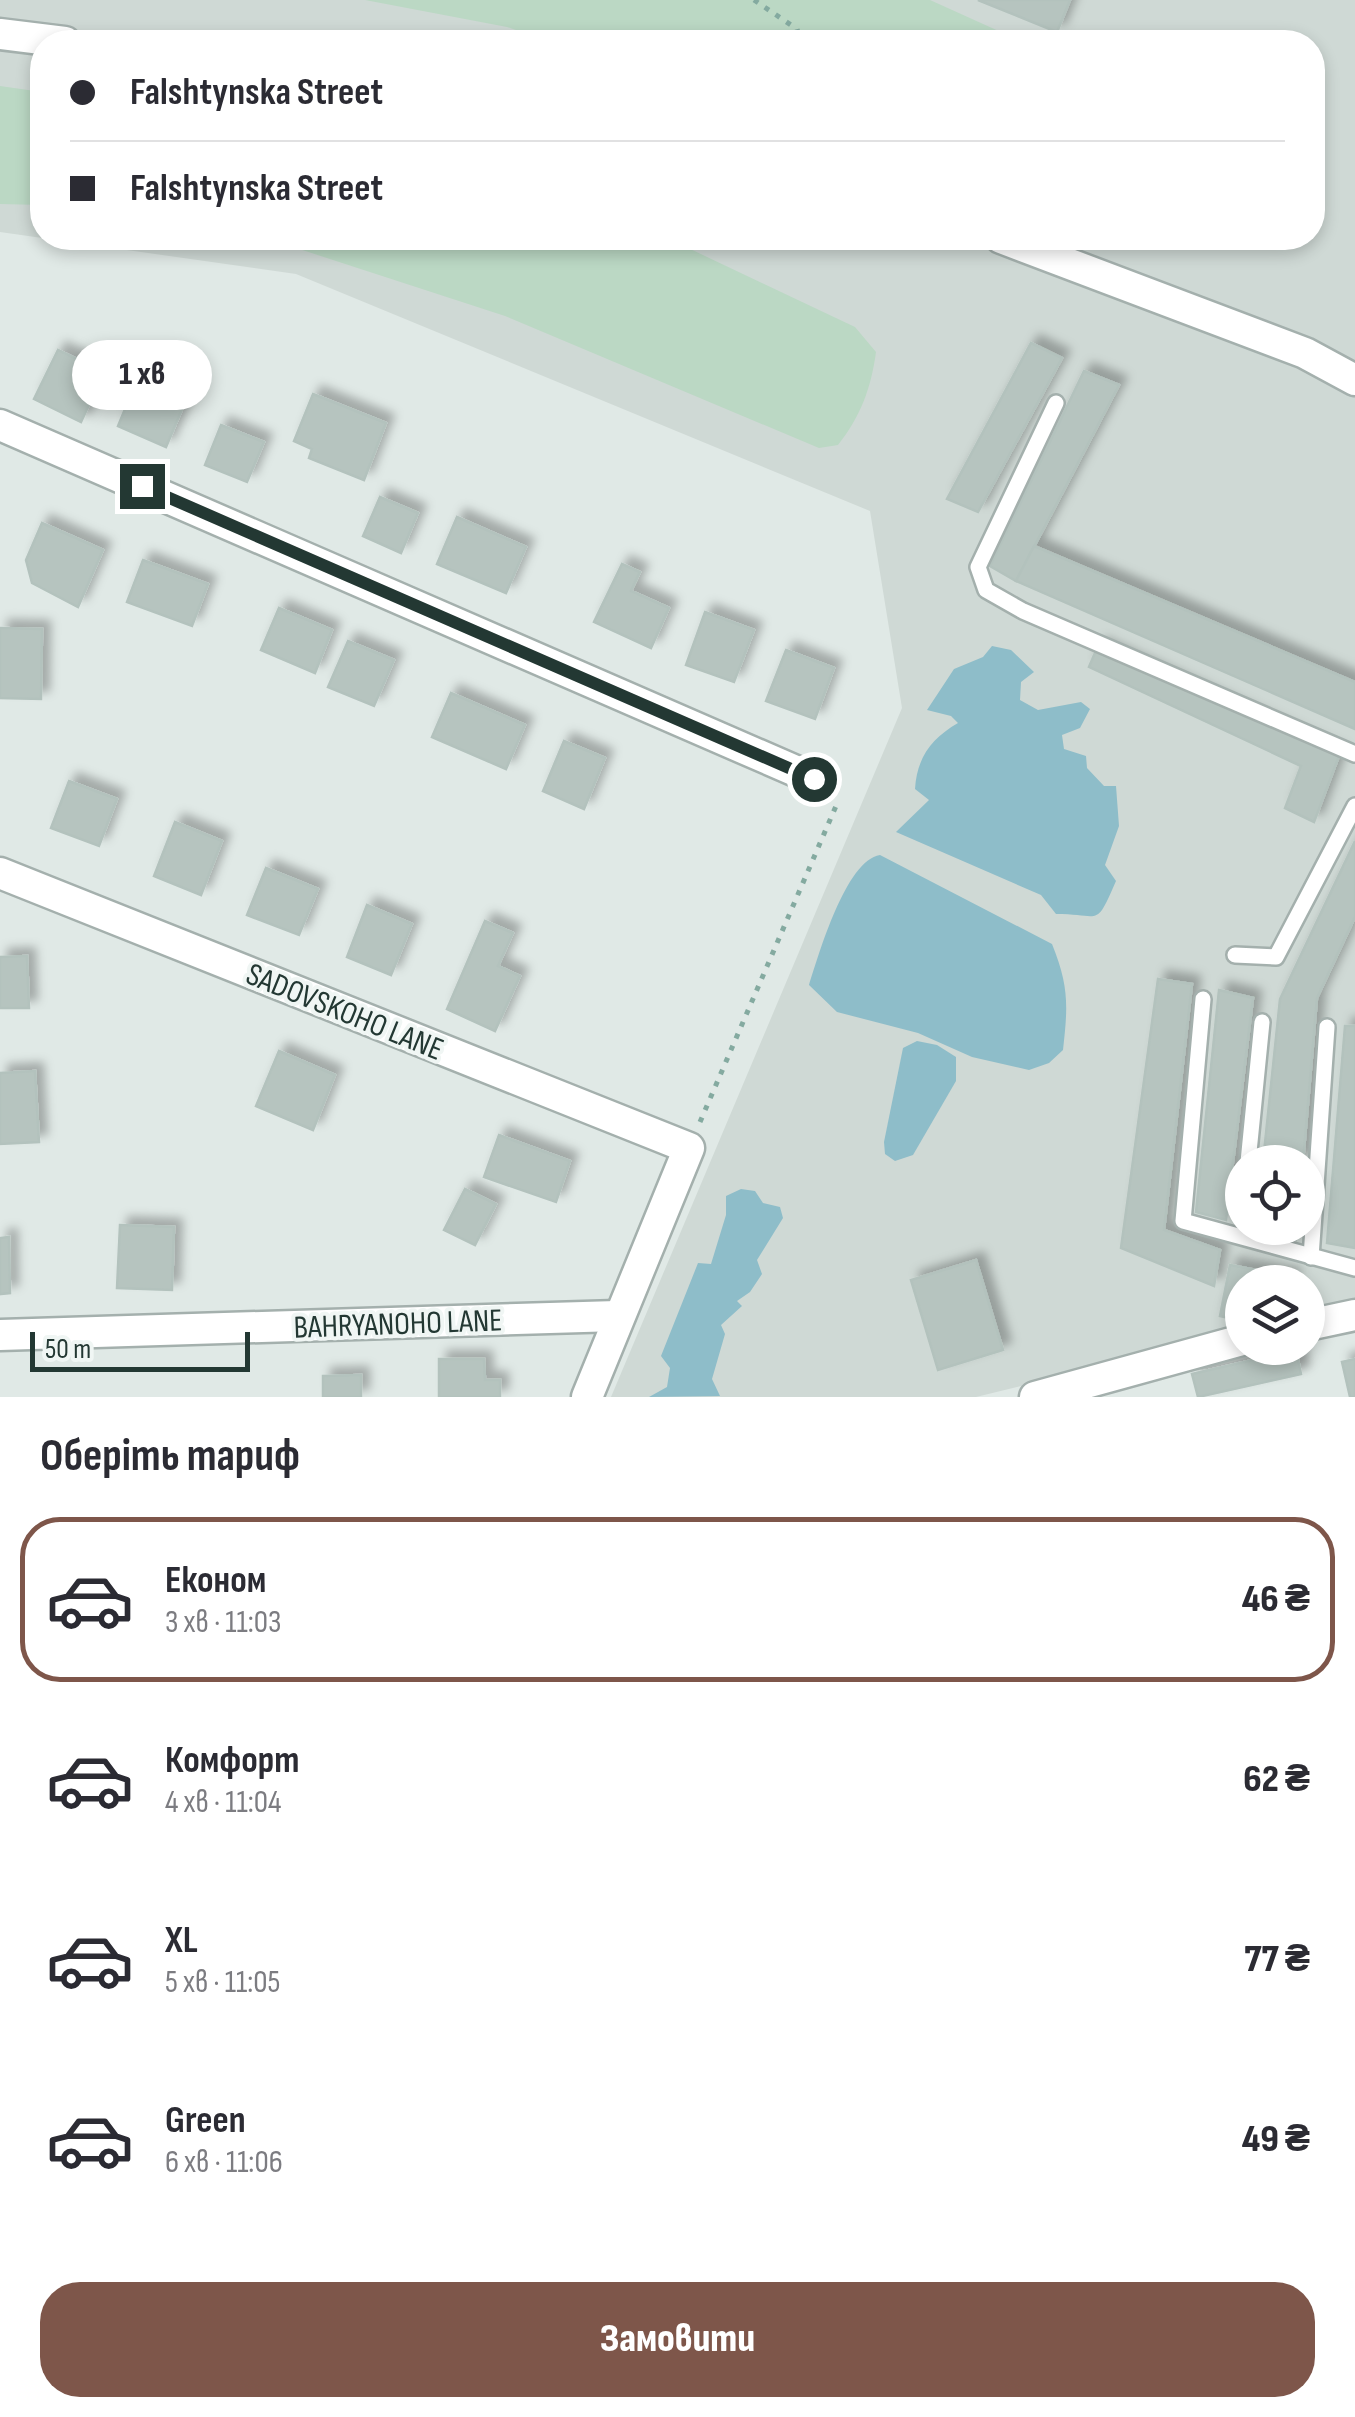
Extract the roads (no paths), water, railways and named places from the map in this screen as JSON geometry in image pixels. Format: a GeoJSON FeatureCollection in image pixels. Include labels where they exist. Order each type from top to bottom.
{"type":"FeatureCollection","features":[{"type":"Feature","properties":{"kind":"street"},"geometry":{"type":"LineString","coordinates":[[0,34],[30,38]]}},
{"type":"Feature","properties":{"kind":"street"},"geometry":{"type":"LineString","coordinates":[[1032,250],[1305,353],[1355,380]]}},
{"type":"Feature","properties":{"kind":"street"},"geometry":{"type":"LineString","coordinates":[[0,425],[814,779]]}},
{"type":"Feature","properties":{"kind":"street","name":"SADOVSKOHO LANE"},"geometry":{"type":"LineString","coordinates":[[0,873],[689,1148],[617,1316]]}},
{"type":"Feature","properties":{"kind":"street"},"geometry":{"type":"LineString","coordinates":[[1325,1321],[1355,1315]]}},
{"type":"Feature","properties":{"kind":"street"},"geometry":{"type":"LineString","coordinates":[[587,1397],[617,1316]]}},
{"type":"Feature","properties":{"kind":"street","name":"BAHRYANOHO LANE"},"geometry":{"type":"LineString","coordinates":[[0,1335],[617,1316]]}},
{"type":"Feature","properties":{"kind":"street"},"geometry":{"type":"LineString","coordinates":[[1035,1397],[1225,1345]]}},
{"type":"Feature","properties":{"kind":"lane"},"geometry":{"type":"LineString","coordinates":[[1056,404],[978,567],[986,590],[1023,611],[1355,754]]}},
{"type":"Feature","properties":{"kind":"lane"},"geometry":{"type":"LineString","coordinates":[[1235,956],[1276,957],[1355,806]]}},
{"type":"Feature","properties":{"kind":"lane"},"geometry":{"type":"LineString","coordinates":[[1203,999],[1183,1221],[1225,1233]]}},
{"type":"Feature","properties":{"kind":"lane"},"geometry":{"type":"LineString","coordinates":[[1250,1145],[1262,1022]]}},
{"type":"Feature","properties":{"kind":"lane"},"geometry":{"type":"LineString","coordinates":[[1312,1256],[1328,1027]]}},
{"type":"Feature","properties":{"kind":"lane"},"geometry":{"type":"LineString","coordinates":[[1270,1245],[1355,1268]]}},
{"type":"Feature","properties":{"kind":"water"},"geometry":{"type":"Polygon","coordinates":[[[992,646],[1011,650],[1034,672],[1021,682],[1020,700],[1038,710],[1081,702],[1090,709],[1080,728],[1062,735],[1064,749],[1086,756],[1087,768],[1104,786],[1116,786],[1119,826],[1105,865],[1116,881],[1095,916],[1056,914],[1041,895],[896,832],[929,800],[915,789],[923,758],[933,742],[958,723],[951,716],[927,710],[954,669],[983,657],[992,646]]]}},
{"type":"Feature","properties":{"kind":"water"},"geometry":{"type":"Polygon","coordinates":[[[880,855],[1052,944],[1062,972],[1066,1008],[1063,1050],[1049,1063],[1029,1070],[972,1057],[918,1033],[837,1012],[809,985],[845,890],[868,861],[880,855]]]}},
{"type":"Feature","properties":{"kind":"water"},"geometry":{"type":"Polygon","coordinates":[[[917,1041],[937,1045],[956,1057],[956,1081],[913,1155],[895,1161],[885,1154],[884,1142],[903,1048],[917,1041]]]}},
{"type":"Feature","properties":{"kind":"water"},"geometry":{"type":"Polygon","coordinates":[[[741,1189],[755,1191],[763,1203],[780,1207],[783,1218],[757,1260],[762,1274],[750,1292],[737,1301],[742,1306],[721,1325],[725,1334],[712,1379],[720,1396],[649,1397],[667,1387],[670,1368],[661,1356],[698,1263],[711,1264],[726,1215],[726,1196],[741,1189]]]}}]}
